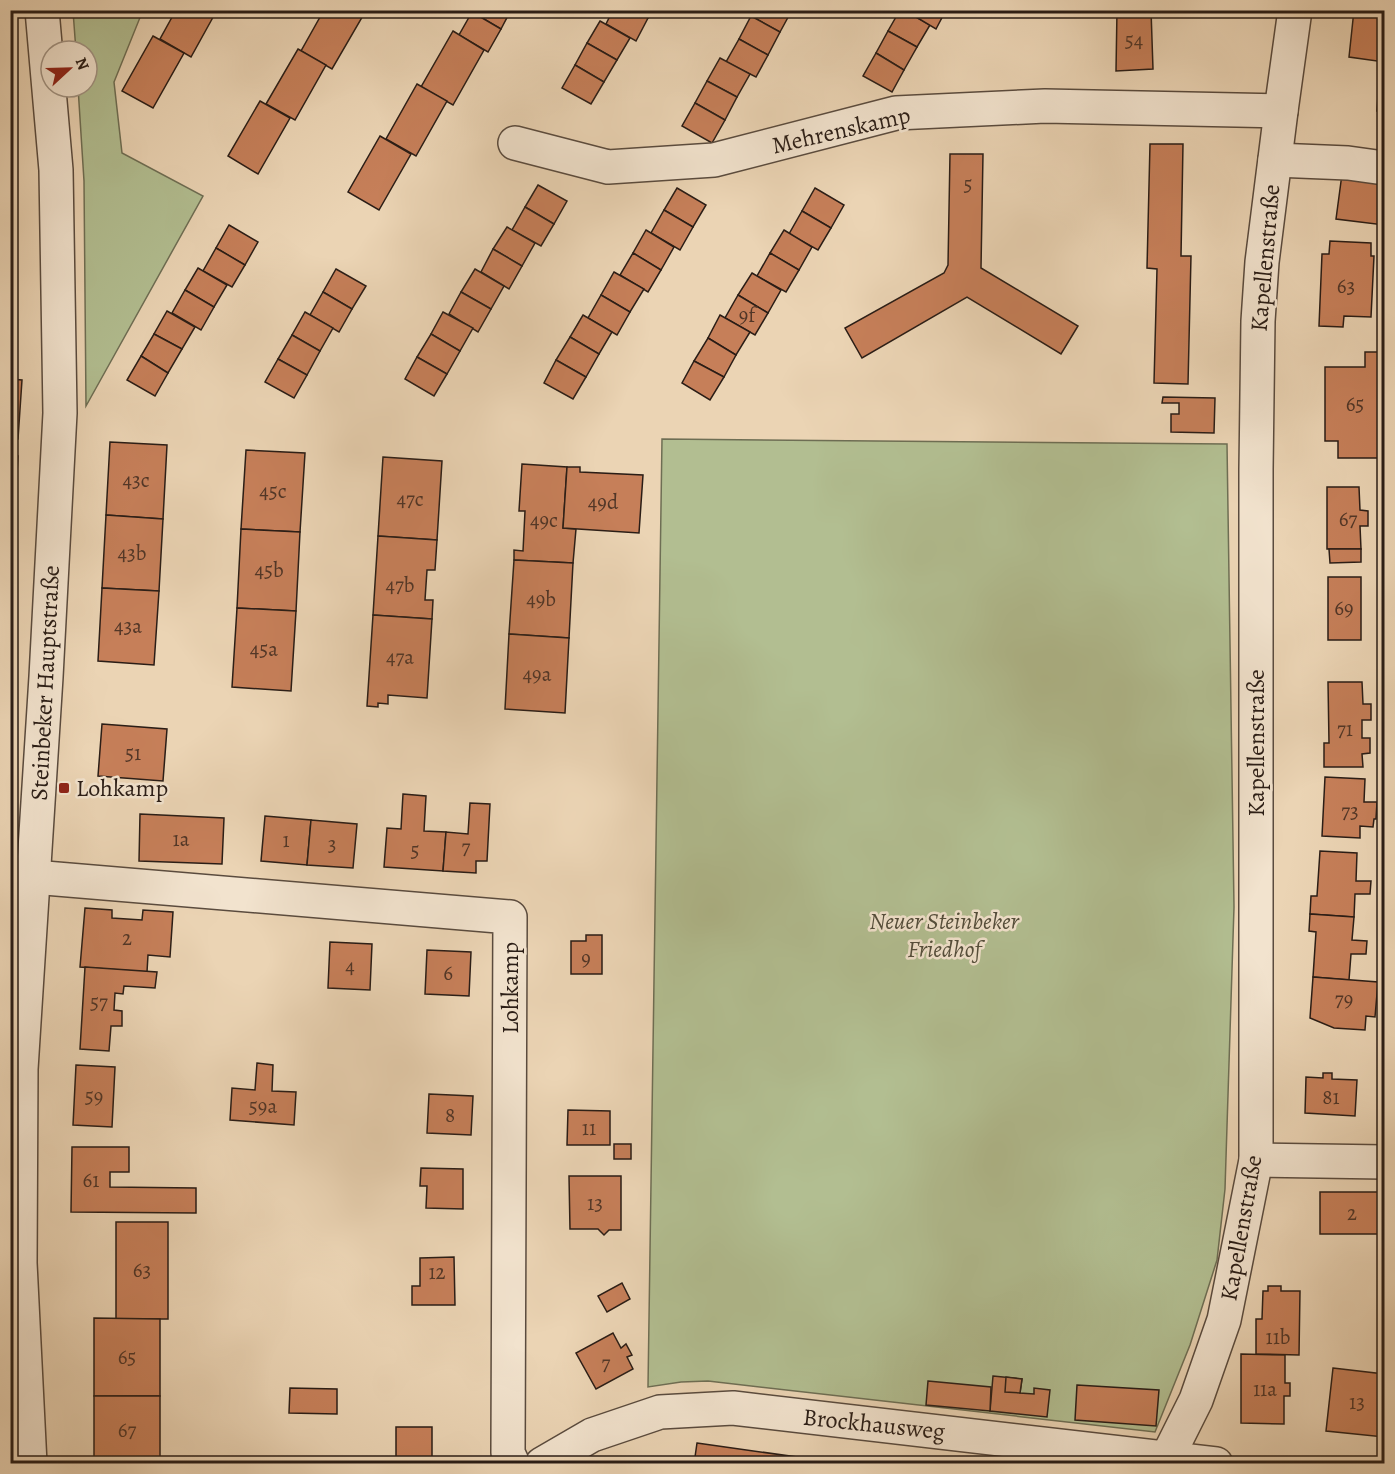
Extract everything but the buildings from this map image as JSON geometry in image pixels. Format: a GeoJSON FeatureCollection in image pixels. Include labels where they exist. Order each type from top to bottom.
{"type":"FeatureCollection","features":[{"type":"Feature","properties":{"kind":"street","name":"Steinbeker Hauptstraße"},"geometry":{"type":"LineString","coordinates":[[30,1464],[20,1263],[21,1069],[60,413],[56,170],[42,10]]}},
{"type":"Feature","properties":{"kind":"street","name":"Kapellenstraße"},"geometry":{"type":"LineString","coordinates":[[1166,1460],[1196,1400],[1224,1320],[1256,1160],[1258,321],[1262,262],[1295,10]]}},
{"type":"Feature","properties":{"kind":"street","name":"Mehrenskamp"},"geometry":{"type":"LineString","coordinates":[[515,143],[608,167],[714,159],[896,113],[1045,106],[1281,111]]}},
{"type":"Feature","properties":{"kind":"street"},"geometry":{"type":"LineString","coordinates":[[1275,160],[1348,163],[1384,168]]}},
{"type":"Feature","properties":{"kind":"street","name":"Lohkamp"},"geometry":{"type":"LineString","coordinates":[[33,877],[510,917],[508,1453],[513,1464]]}},
{"type":"Feature","properties":{"kind":"street"},"geometry":{"type":"LineString","coordinates":[[1256,1160],[1384,1162]]}},
{"type":"Feature","properties":{"kind":"street","name":"Brockhausweg"},"geometry":{"type":"LineString","coordinates":[[542,1464],[592,1436],[660,1413],[733,1408],[1216,1464]]}},
{"type":"Feature","properties":{"kind":"green space"},"geometry":{"type":"Polygon","coordinates":[[[73,11],[144,11],[114,82],[122,153],[203,196],[86,406],[84,181],[79,99],[99,99],[99,39],[75,39],[73,11]]]}},
{"type":"Feature","properties":{"kind":"green space","name":"Neuer Steinbeker Friedhof"},"geometry":{"type":"Polygon","coordinates":[[[662,439],[1227,444],[1234,907],[1225,1189],[1217,1260],[1190,1345],[1155,1432],[708,1381],[648,1387],[662,439]]]}},
{"type":"Feature","properties":{"kind":"place","name":"Lohkamp"},"geometry":{"type":"Point","coordinates":[64,788]}}]}
